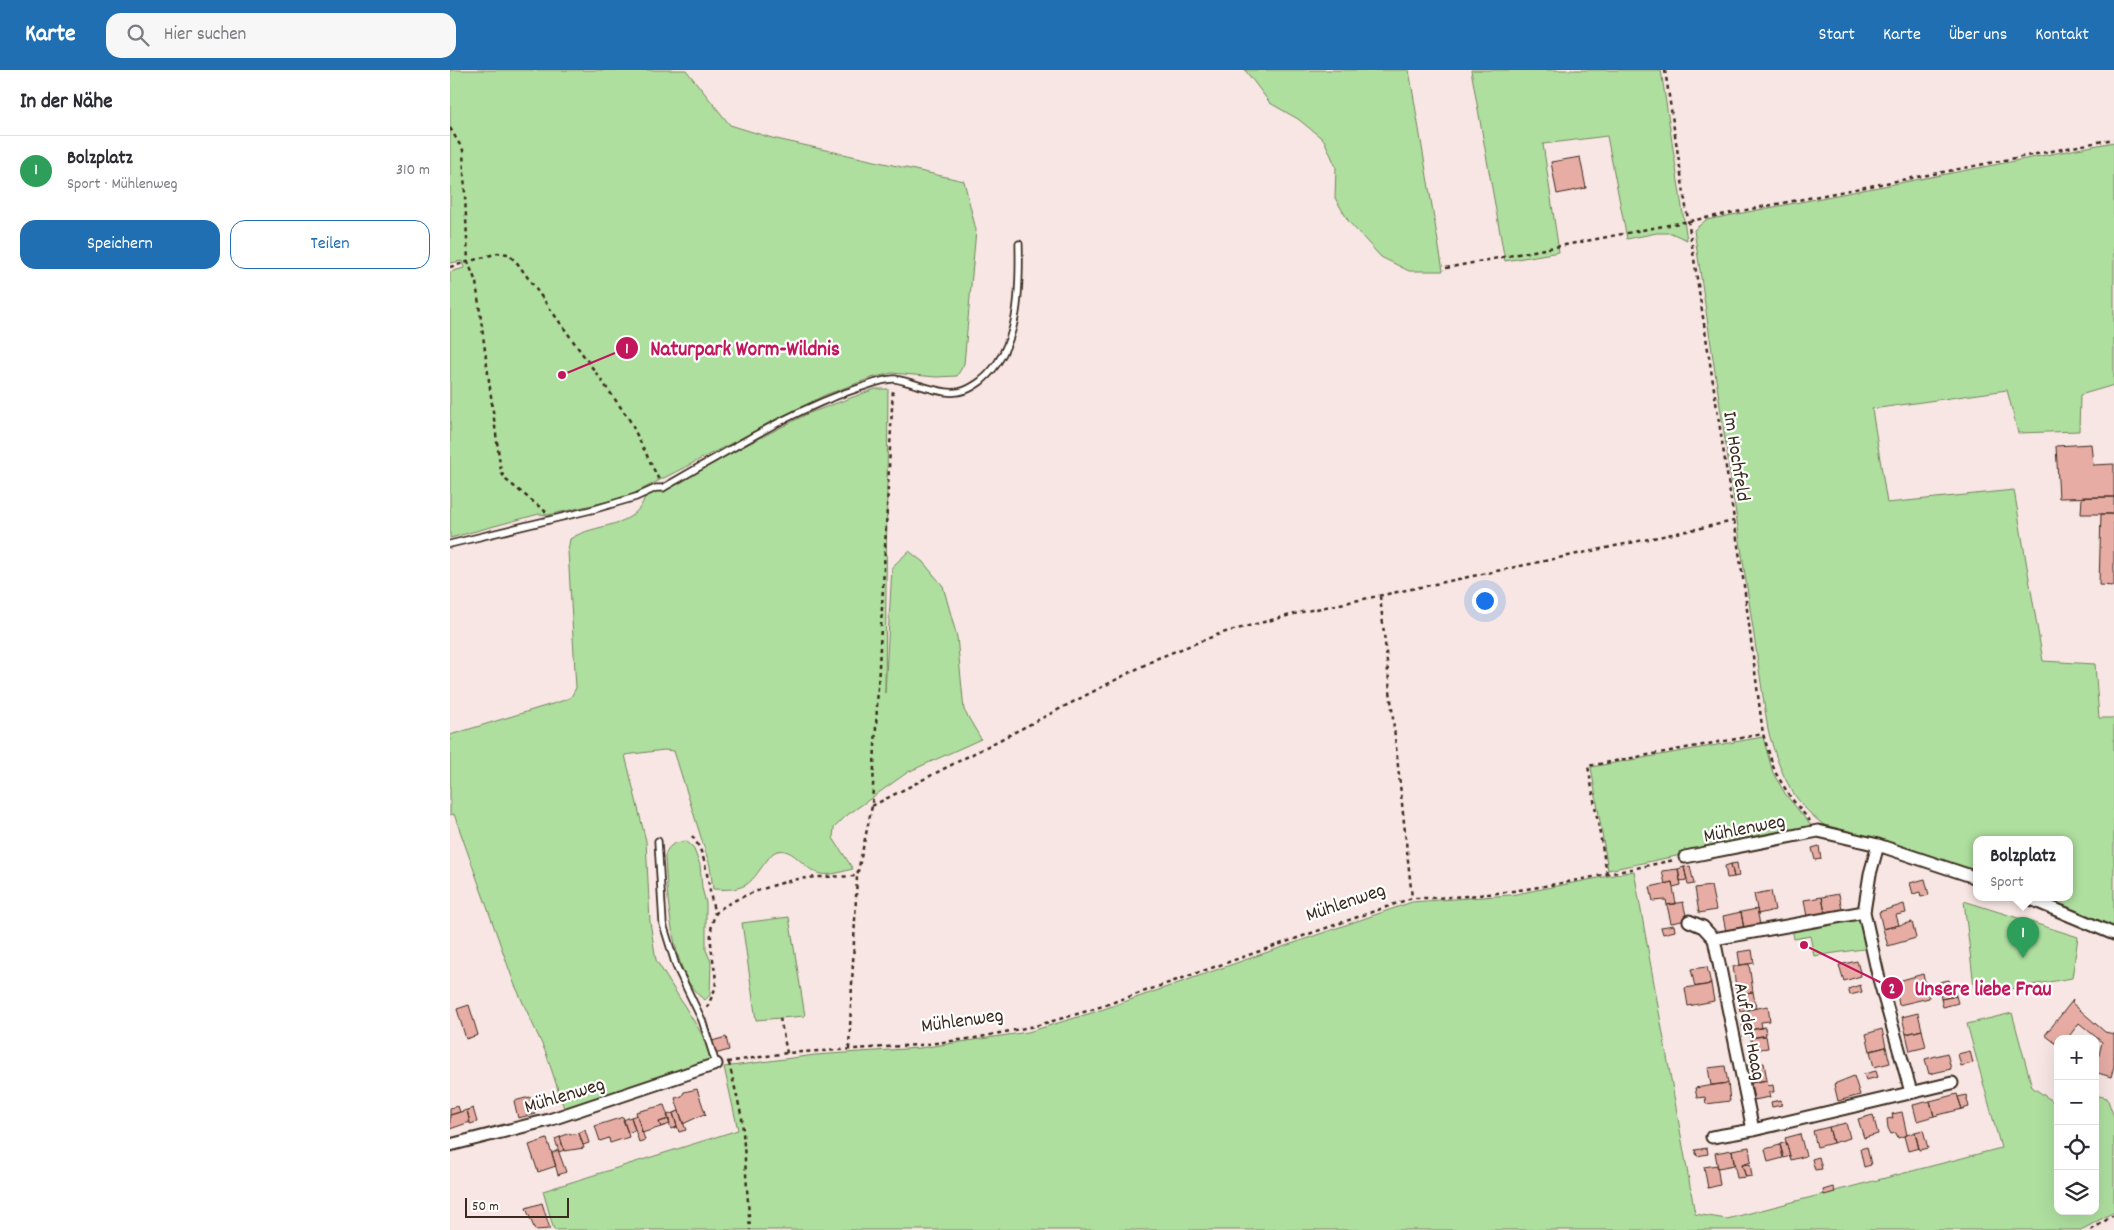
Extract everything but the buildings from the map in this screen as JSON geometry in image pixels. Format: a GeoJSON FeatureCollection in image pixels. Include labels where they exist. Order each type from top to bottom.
{"type":"FeatureCollection","features":[{"type":"Feature","properties":{"kind":"street","name":"Mühlenweg"},"geometry":{"type":"LineString","coordinates":[[1685,857],[1818,831],[1878,845],[1973,877]]}},
{"type":"Feature","properties":{"kind":"street"},"geometry":{"type":"LineString","coordinates":[[1878,845],[1870,874],[1864,912],[1879,979],[1911,1092]]}},
{"type":"Feature","properties":{"kind":"street"},"geometry":{"type":"LineString","coordinates":[[2036,901],[2114,934]]}},
{"type":"Feature","properties":{"kind":"street"},"geometry":{"type":"LineString","coordinates":[[1689,921],[1703,927],[1714,939],[1864,912]]}},
{"type":"Feature","properties":{"kind":"street","name":"Auf der Haag"},"geometry":{"type":"LineString","coordinates":[[1714,939],[1753,1130]]}},
{"type":"Feature","properties":{"kind":"street","name":"Mühlenweg"},"geometry":{"type":"LineString","coordinates":[[450,1145],[549,1120],[716,1064]]}},
{"type":"Feature","properties":{"kind":"street"},"geometry":{"type":"LineString","coordinates":[[1712,1137],[1753,1130],[1952,1083]]}},
{"type":"Feature","properties":{"kind":"lane"},"geometry":{"type":"LineString","coordinates":[[450,544],[596,509],[636,497],[656,488],[663,488],[780,423],[829,399],[862,386],[893,379],[948,392],[968,391],[990,373],[1004,351],[1018,305],[1019,244]]}},
{"type":"Feature","properties":{"kind":"lane"},"geometry":{"type":"LineString","coordinates":[[658,841],[662,924],[676,966],[702,1020],[716,1064]]}},
{"type":"Feature","properties":{"kind":"path","name":"Im Hochfeld"},"geometry":{"type":"LineString","coordinates":[[1665,70],[1734,521],[1763,734],[1775,772],[1791,798],[1818,831]]}},
{"type":"Feature","properties":{"kind":"path"},"geometry":{"type":"LineString","coordinates":[[450,128],[463,150],[468,262],[476,282],[501,472],[506,480],[553,518]]}},
{"type":"Feature","properties":{"kind":"path"},"geometry":{"type":"LineString","coordinates":[[1446,268],[2114,139]]}},
{"type":"Feature","properties":{"kind":"path"},"geometry":{"type":"LineString","coordinates":[[450,267],[498,253],[508,254],[518,264],[629,419],[663,488]]}},
{"type":"Feature","properties":{"kind":"path"},"geometry":{"type":"LineString","coordinates":[[849,1049],[857,876],[872,806],[893,379]]}},
{"type":"Feature","properties":{"kind":"path"},"geometry":{"type":"LineString","coordinates":[[872,806],[1158,658],[1222,632],[1302,612],[1734,521]]}},
{"type":"Feature","properties":{"kind":"path"},"geometry":{"type":"LineString","coordinates":[[1380,596],[1412,898]]}},
{"type":"Feature","properties":{"kind":"path"},"geometry":{"type":"LineString","coordinates":[[1607,874],[1588,766],[1763,734]]}},
{"type":"Feature","properties":{"kind":"path"},"geometry":{"type":"LineString","coordinates":[[692,836],[704,856],[709,892],[716,914]]}},
{"type":"Feature","properties":{"kind":"path","name":"Mühlenweg"},"geometry":{"type":"LineString","coordinates":[[750,1230],[749,1191],[742,1118],[729,1061],[787,1053],[920,1045],[975,1038],[1035,1026],[1091,1010],[1412,898],[1450,899],[1510,892],[1685,857]]}},
{"type":"Feature","properties":{"kind":"path"},"geometry":{"type":"LineString","coordinates":[[702,1020],[715,988],[711,930],[716,914],[721,908],[743,897],[788,881],[816,877],[857,876]]}},
{"type":"Feature","properties":{"kind":"path"},"geometry":{"type":"LineString","coordinates":[[780,1018],[787,1053]]}},
{"type":"Feature","properties":{"kind":"path"},"geometry":{"type":"LineString","coordinates":[[2091,1230],[2114,1216]]}},
{"type":"Feature","properties":{"kind":"green space"},"geometry":{"type":"Polygon","coordinates":[[[450,70],[686,70],[730,125],[772,138],[964,181],[976,230],[964,364],[957,376],[936,377],[892,373],[871,378],[825,395],[627,497],[548,515],[539,514],[450,538],[450,272],[464,268],[462,261],[450,263],[450,70]]]}},
{"type":"Feature","properties":{"kind":"green space"},"geometry":{"type":"Polygon","coordinates":[[[1245,70],[1409,70],[1443,271],[1409,271],[1381,257],[1349,222],[1335,198],[1336,167],[1324,140],[1298,119],[1270,103],[1245,70]]]}},
{"type":"Feature","properties":{"kind":"green space"},"geometry":{"type":"Polygon","coordinates":[[[1471,70],[1661,70],[1687,240],[1671,233],[1657,233],[1627,239],[1607,136],[1543,144],[1559,252],[1505,261],[1471,70]]]}},
{"type":"Feature","properties":{"kind":"green space"},"geometry":{"type":"Polygon","coordinates":[[[2114,142],[2114,385],[2080,395],[2079,431],[2018,433],[2007,390],[1872,409],[1887,503],[2014,490],[2043,661],[2095,664],[2099,718],[2114,718],[2114,927],[2052,901],[2073,901],[2073,836],[1973,836],[1973,873],[1824,825],[1802,805],[1787,783],[1768,730],[1694,230],[1706,220],[2114,142]]]}},
{"type":"Feature","properties":{"kind":"green space"},"geometry":{"type":"Polygon","coordinates":[[[875,389],[888,389],[885,693],[892,567],[909,551],[923,562],[943,586],[957,637],[964,710],[981,739],[908,772],[846,816],[834,828],[833,838],[853,869],[833,874],[821,874],[809,868],[792,854],[780,851],[773,853],[750,882],[744,886],[726,889],[713,889],[710,866],[674,751],[664,750],[625,755],[646,841],[650,922],[656,960],[703,1036],[711,1061],[601,1099],[564,1108],[546,1053],[514,983],[454,814],[450,815],[450,735],[571,697],[576,688],[568,551],[570,539],[623,520],[640,508],[645,497],[807,414],[875,389]]]}},
{"type":"Feature","properties":{"kind":"green space"},"geometry":{"type":"Polygon","coordinates":[[[1763,737],[1773,773],[1786,795],[1813,828],[1608,870],[1591,767],[1763,737]]]}},
{"type":"Feature","properties":{"kind":"green space"},"geometry":{"type":"Polygon","coordinates":[[[686,841],[693,847],[700,865],[702,888],[706,903],[706,950],[711,962],[710,995],[705,1000],[694,990],[685,974],[678,955],[667,891],[665,856],[672,845],[686,841]]]}},
{"type":"Feature","properties":{"kind":"green space"},"geometry":{"type":"Polygon","coordinates":[[[1634,871],[1695,1214],[1727,1219],[2001,1148],[1967,1024],[2012,1013],[2032,1087],[2054,1102],[2054,1215],[2099,1215],[2099,1096],[2107,1098],[2114,1117],[2114,1212],[2081,1230],[554,1230],[543,1191],[738,1130],[724,1067],[815,1055],[920,1048],[1028,1032],[1098,1011],[1412,902],[1511,895],[1634,871]]]}},
{"type":"Feature","properties":{"kind":"green space"},"geometry":{"type":"Polygon","coordinates":[[[1964,901],[2078,937],[2072,978],[1975,995],[1964,901]]]}},
{"type":"Feature","properties":{"kind":"green space"},"geometry":{"type":"Polygon","coordinates":[[[1863,915],[1870,948],[1814,956],[1810,936],[1794,939],[1792,928],[1863,915]]]}},
{"type":"Feature","properties":{"kind":"green space"},"geometry":{"type":"Polygon","coordinates":[[[789,917],[805,1016],[756,1020],[742,923],[789,917]]]}},
{"type":"Feature","properties":{"kind":"place","name":"Naturpark Worm-Wildnis"},"geometry":{"type":"Point","coordinates":[562,375]}},
{"type":"Feature","properties":{"kind":"place","name":"Unsere liebe Frau"},"geometry":{"type":"Point","coordinates":[1804,945]}},
{"type":"Feature","properties":{"kind":"place","name":"Bolzplatz"},"geometry":{"type":"Point","coordinates":[2023,958]}}]}
